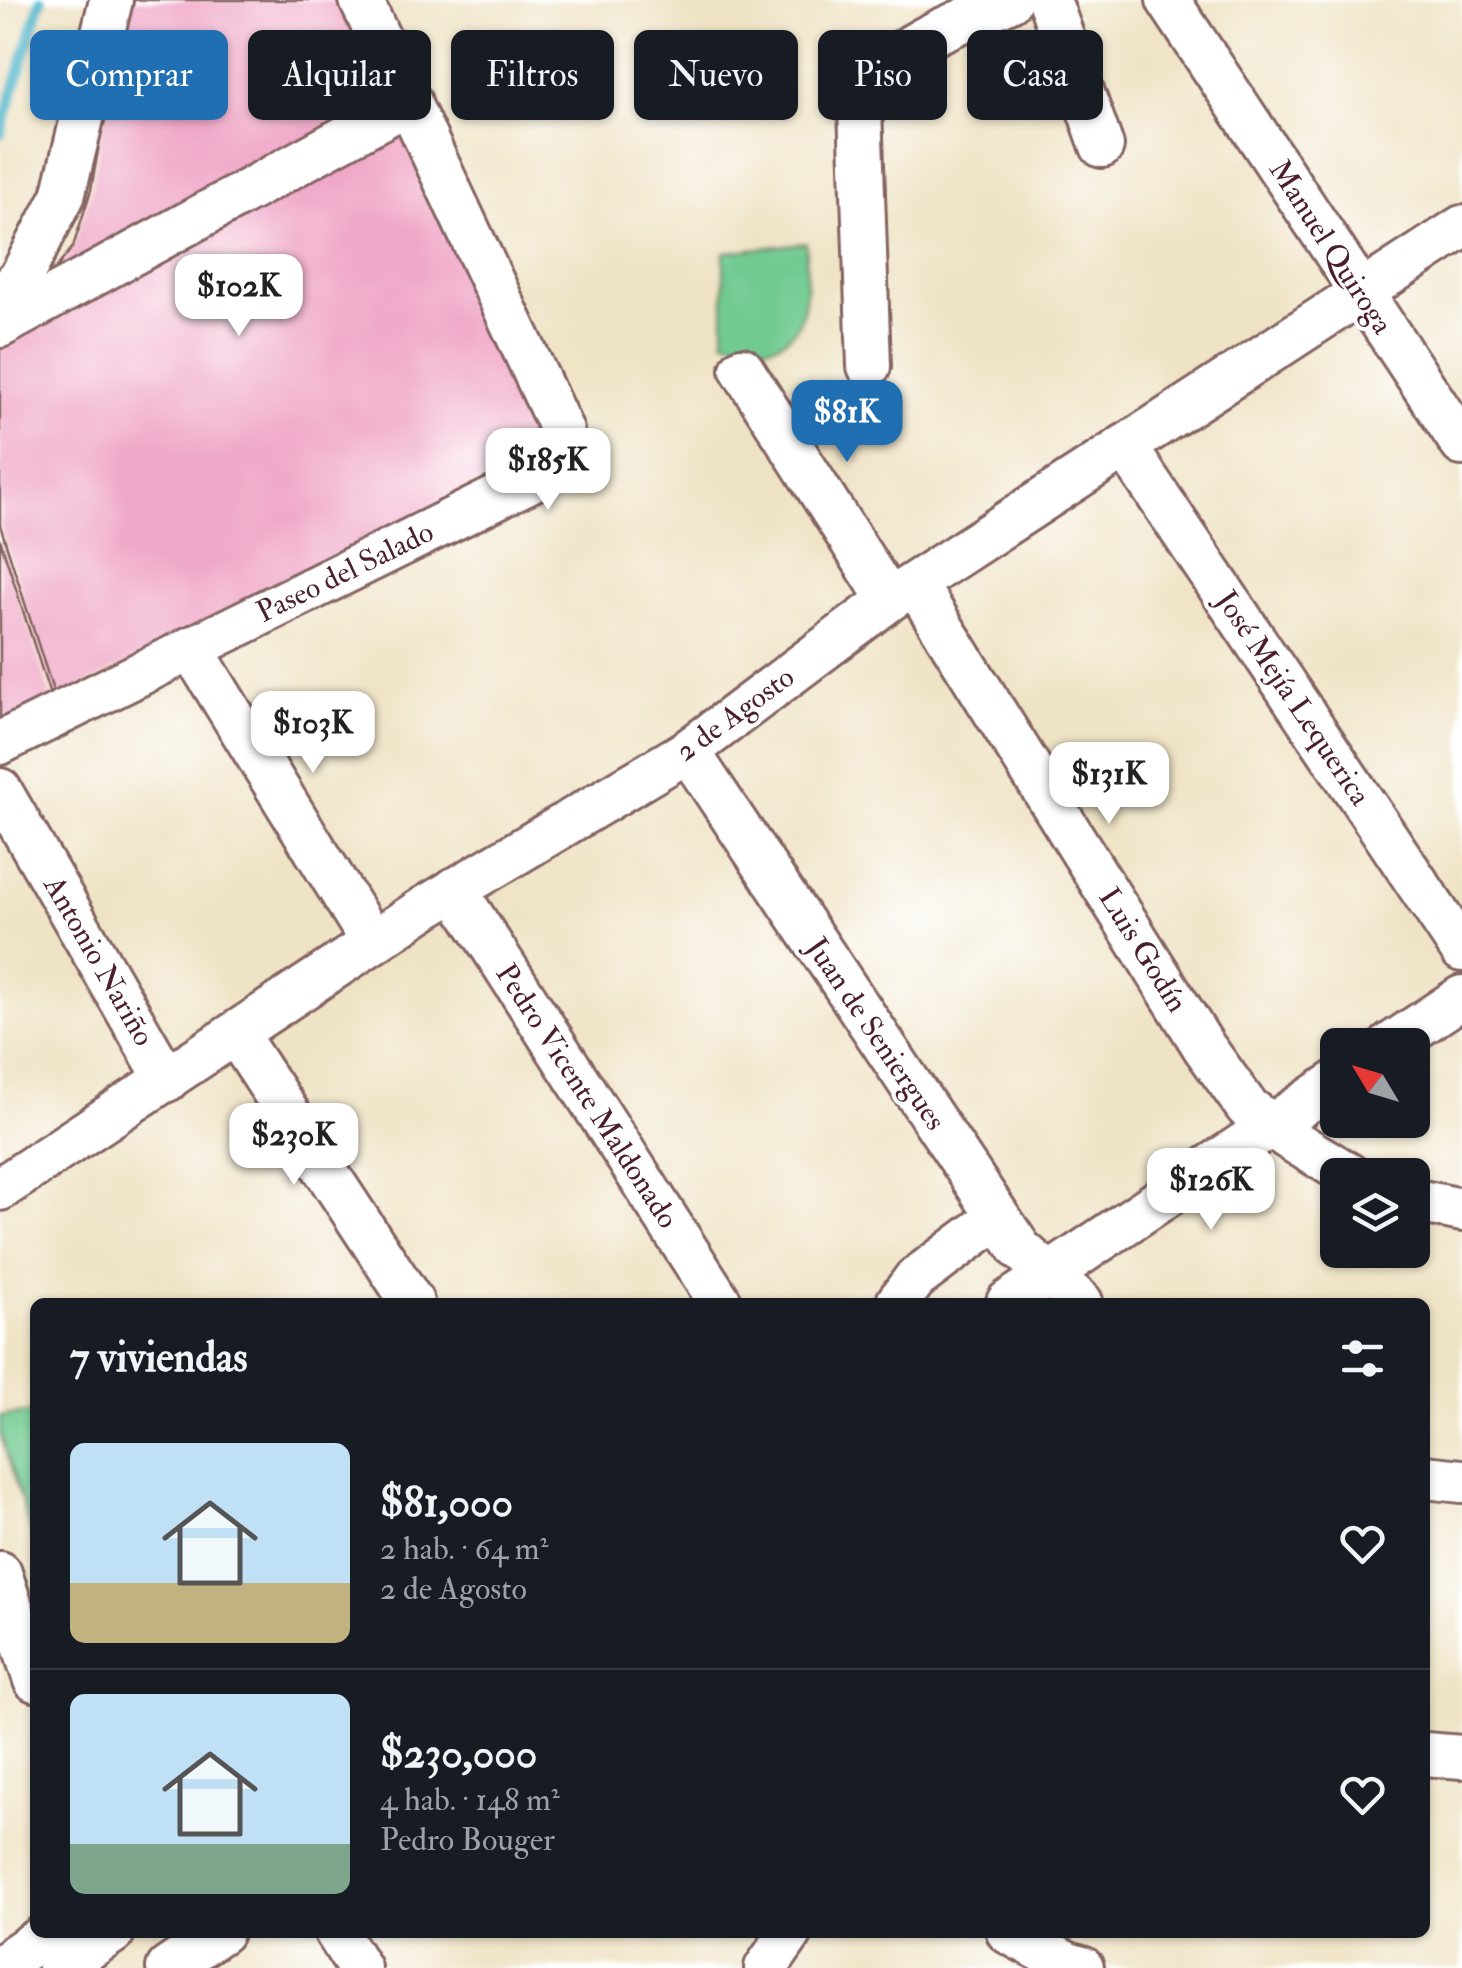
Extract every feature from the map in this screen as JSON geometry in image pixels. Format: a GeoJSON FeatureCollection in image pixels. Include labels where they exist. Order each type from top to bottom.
{"type":"FeatureCollection","features":[{"type":"Feature","properties":{"kind":"street"},"geometry":{"type":"LineString","coordinates":[[0,299],[22,274],[63,196],[111,0]]}},
{"type":"Feature","properties":{"kind":"street","name":"Paseo del Salado"},"geometry":{"type":"LineString","coordinates":[[361,0],[375,30]]}},
{"type":"Feature","properties":{"kind":"street"},"geometry":{"type":"LineString","coordinates":[[869,366],[860,107],[864,91],[890,59],[1010,0]]}},
{"type":"Feature","properties":{"kind":"street"},"geometry":{"type":"LineString","coordinates":[[1049,0],[1102,146]]}},
{"type":"Feature","properties":{"kind":"street","name":"Manuel Quiroga"},"geometry":{"type":"LineString","coordinates":[[1168,0],[1462,444]]}},
{"type":"Feature","properties":{"kind":"street"},"geometry":{"type":"LineString","coordinates":[[0,326],[377,120]]}},
{"type":"Feature","properties":{"kind":"street","name":"Paseo del Salado"},"geometry":{"type":"LineString","coordinates":[[0,742],[542,475],[553,463],[562,431],[418,120]]}},
{"type":"Feature","properties":{"kind":"street","name":"2 de Agosto"},"geometry":{"type":"LineString","coordinates":[[0,1189],[454,889],[688,751],[902,592],[1462,226]]}},
{"type":"Feature","properties":{"kind":"street","name":"Luis Godín"},"geometry":{"type":"LineString","coordinates":[[742,369],[902,592],[1204,1047],[1268,1123],[1323,1158]]}},
{"type":"Feature","properties":{"kind":"street","name":"José Mejía Lequerica"},"geometry":{"type":"LineString","coordinates":[[1124,446],[1462,950]]}},
{"type":"Feature","properties":{"kind":"street"},"geometry":{"type":"LineString","coordinates":[[192,648],[372,942]]}},
{"type":"Feature","properties":{"kind":"street","name":"Juan de Seniergues"},"geometry":{"type":"LineString","coordinates":[[688,751],[1020,1249],[1059,1293]]}},
{"type":"Feature","properties":{"kind":"street","name":"Antonio Nariño"},"geometry":{"type":"LineString","coordinates":[[0,790],[167,1080]]}},
{"type":"Feature","properties":{"kind":"street","name":"Pedro Vicente Maldonado"},"geometry":{"type":"LineString","coordinates":[[454,889],[717,1298]]}},
{"type":"Feature","properties":{"kind":"street"},"geometry":{"type":"LineString","coordinates":[[1416,1028],[1462,997]]}},
{"type":"Feature","properties":{"kind":"street"},"geometry":{"type":"LineString","coordinates":[[1430,1046],[1462,1026]]}},
{"type":"Feature","properties":{"kind":"street"},"geometry":{"type":"LineString","coordinates":[[236,1034],[409,1298]]}},
{"type":"Feature","properties":{"kind":"street"},"geometry":{"type":"LineString","coordinates":[[1031,1298],[1059,1293],[1268,1123],[1320,1091]]}},
{"type":"Feature","properties":{"kind":"street"},"geometry":{"type":"LineString","coordinates":[[1268,1123],[1320,1110]]}},
{"type":"Feature","properties":{"kind":"street"},"geometry":{"type":"LineString","coordinates":[[1430,1204],[1462,1210]]}},
{"type":"Feature","properties":{"kind":"street"},"geometry":{"type":"LineString","coordinates":[[901,1298],[915,1280],[998,1216]]}},
{"type":"Feature","properties":{"kind":"street"},"geometry":{"type":"LineString","coordinates":[[1430,1478],[1462,1481]]}},
{"type":"Feature","properties":{"kind":"street"},"geometry":{"type":"LineString","coordinates":[[0,1574],[30,1665]]}},
{"type":"Feature","properties":{"kind":"street"},"geometry":{"type":"LineString","coordinates":[[1430,1754],[1462,1757]]}},
{"type":"Feature","properties":{"kind":"street"},"geometry":{"type":"LineString","coordinates":[[0,1966],[41,1938]]}},
{"type":"Feature","properties":{"kind":"street"},"geometry":{"type":"LineString","coordinates":[[59,1968],[104,1938]]}},
{"type":"Feature","properties":{"kind":"street"},"geometry":{"type":"LineString","coordinates":[[168,1968],[212,1938]]}},
{"type":"Feature","properties":{"kind":"street"},"geometry":{"type":"LineString","coordinates":[[340,1938],[359,1968]]}},
{"type":"Feature","properties":{"kind":"street"},"geometry":{"type":"LineString","coordinates":[[766,1968],[786,1938]]}},
{"type":"Feature","properties":{"kind":"street"},"geometry":{"type":"LineString","coordinates":[[1019,1938],[1072,1967]]}},
{"type":"Feature","properties":{"kind":"green space"},"geometry":{"type":"Polygon","coordinates":[[[806,243],[804,307],[792,333],[763,347],[724,340],[724,252],[806,243]]]}},
{"type":"Feature","properties":{"kind":"green space"},"geometry":{"type":"Polygon","coordinates":[[[30,1413],[30,1529],[0,1433],[0,1416],[30,1413]]]}},
{"type":"Feature","properties":{"kind":"building"},"geometry":{"type":"Polygon","coordinates":[[[125,0],[345,0],[359,30],[248,30],[248,120],[400,120],[535,412],[540,435],[531,456],[56,700],[0,525],[0,338],[73,247],[91,190],[104,120],[228,120],[228,30],[120,30],[125,0]]]}},
{"type":"Feature","properties":{"kind":"building"},"geometry":{"type":"Polygon","coordinates":[[[0,539],[52,701],[0,730],[0,539]]]}},
{"type":"Feature","properties":{"kind":"waterway"},"geometry":{"type":"LineString","coordinates":[[0,134],[41,0]]}}]}
